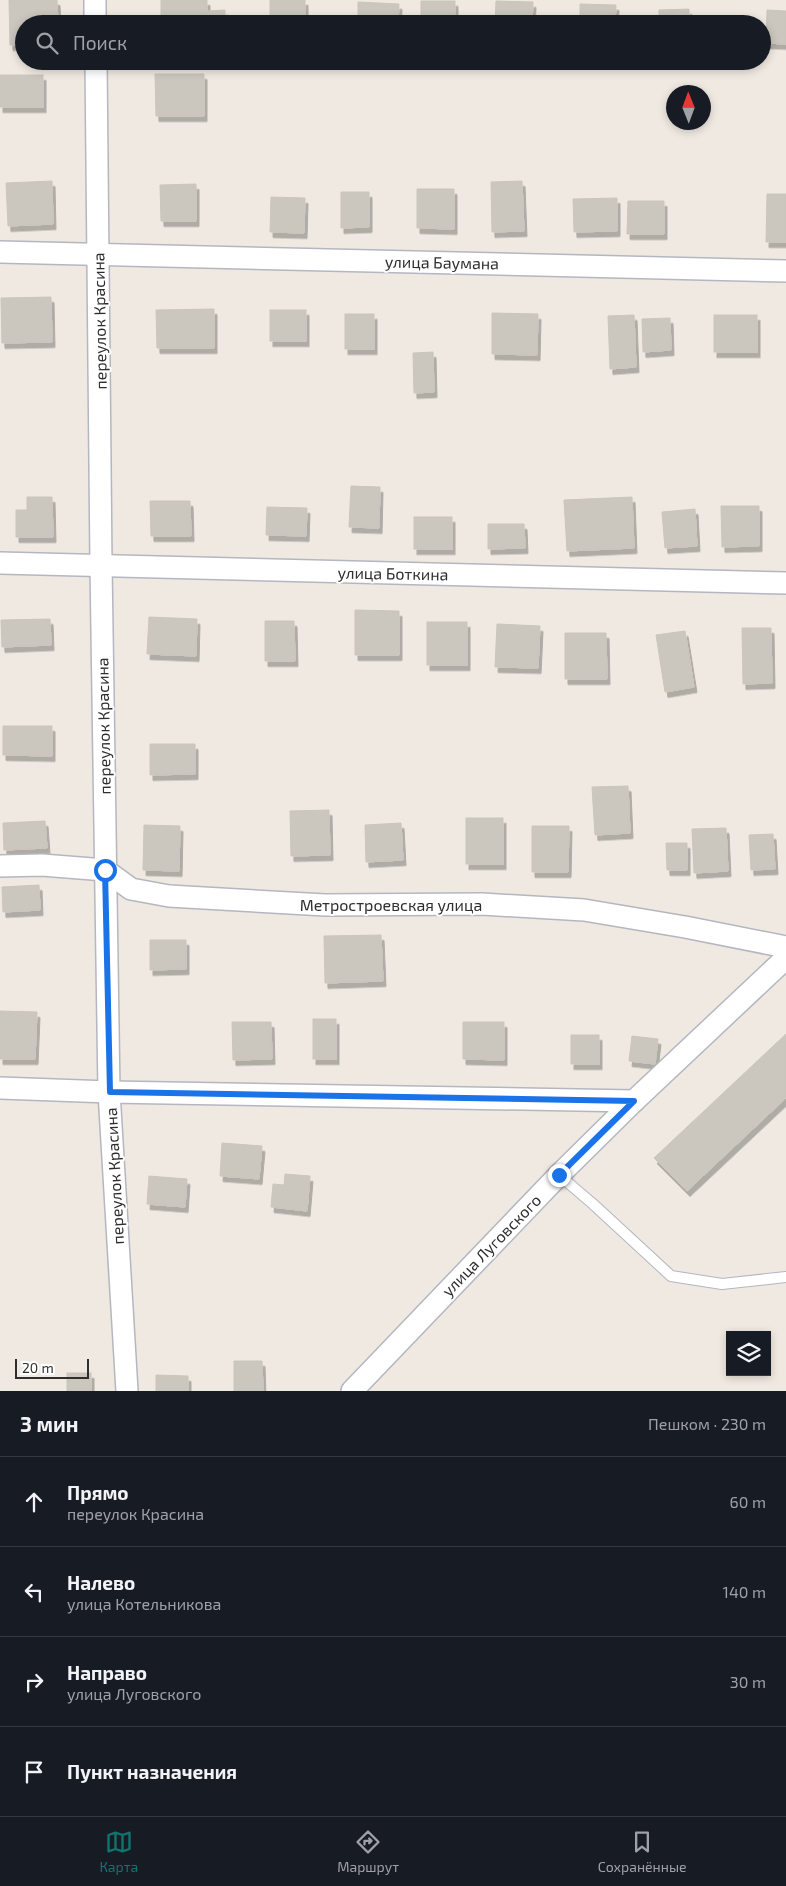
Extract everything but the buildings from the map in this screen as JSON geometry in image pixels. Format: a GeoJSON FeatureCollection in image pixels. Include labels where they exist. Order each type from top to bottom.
{"type":"FeatureCollection","features":[{"type":"Feature","properties":{"kind":"street"},"geometry":{"type":"LineString","coordinates":[[95,0],[95,15]]}},
{"type":"Feature","properties":{"kind":"street","name":"переулок Красина"},"geometry":{"type":"LineString","coordinates":[[96,70],[105,870],[110,1092],[127,1391]]}},
{"type":"Feature","properties":{"kind":"street","name":"улица Баумана"},"geometry":{"type":"LineString","coordinates":[[0,252],[786,271]]}},
{"type":"Feature","properties":{"kind":"street","name":"улица Боткина"},"geometry":{"type":"LineString","coordinates":[[0,563],[786,583]]}},
{"type":"Feature","properties":{"kind":"street"},"geometry":{"type":"LineString","coordinates":[[0,866],[42,865],[105,870]]}},
{"type":"Feature","properties":{"kind":"street","name":"Метростроевская улица"},"geometry":{"type":"LineString","coordinates":[[105,870],[131,889],[169,896],[325,906],[482,904],[584,910],[685,927],[786,948]]}},
{"type":"Feature","properties":{"kind":"street","name":"улица Луговского"},"geometry":{"type":"LineString","coordinates":[[352,1391],[559,1175],[634,1101],[786,958]]}},
{"type":"Feature","properties":{"kind":"street"},"geometry":{"type":"LineString","coordinates":[[0,1088],[110,1092],[634,1101]]}},
{"type":"Feature","properties":{"kind":"lane"},"geometry":{"type":"LineString","coordinates":[[559,1175],[670,1276],[722,1284],[786,1277]]}},
{"type":"Feature","properties":{"kind":"route"},"geometry":{"type":"LineString","coordinates":[[105,870],[110,1092],[634,1101],[559,1175]]}}]}
